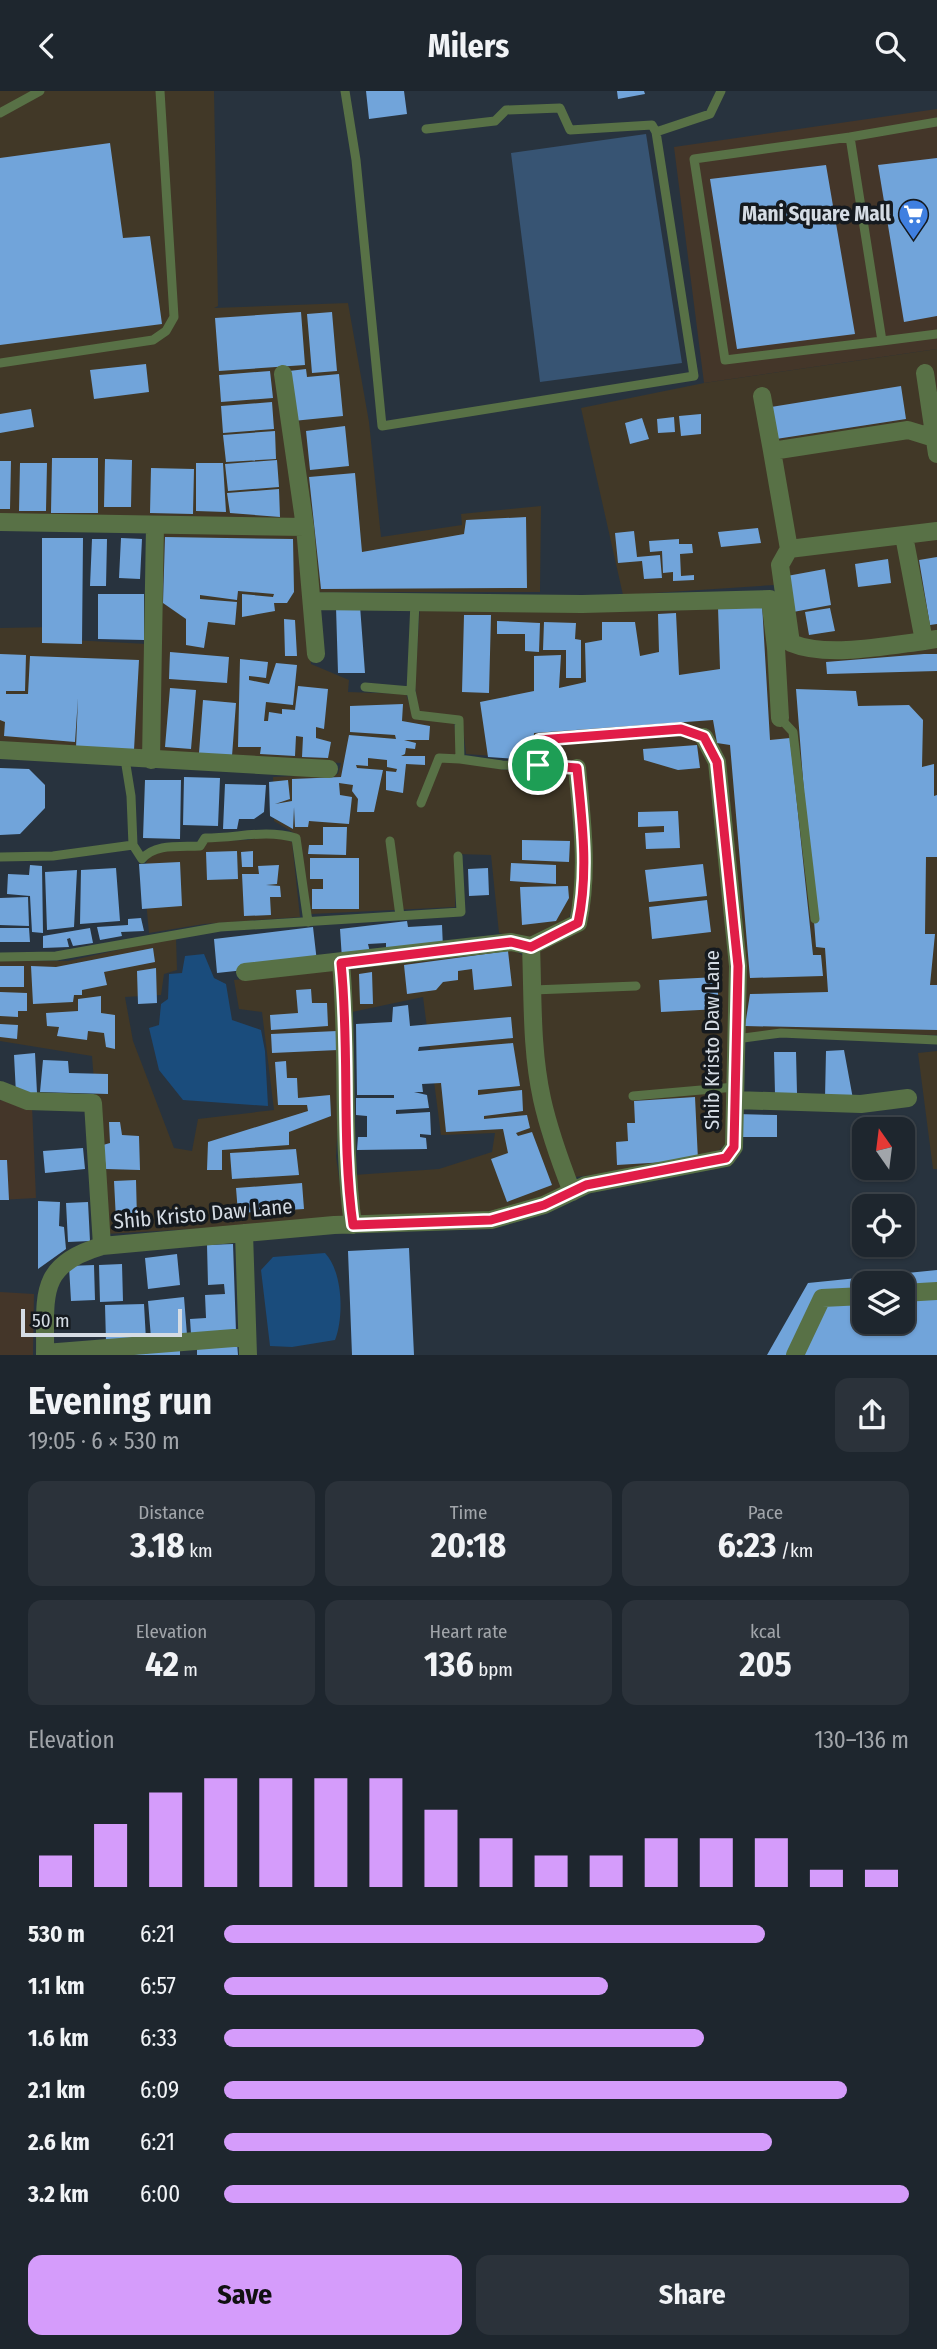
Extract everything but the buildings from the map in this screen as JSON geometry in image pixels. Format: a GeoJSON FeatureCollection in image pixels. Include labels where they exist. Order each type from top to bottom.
{"type":"FeatureCollection","features":[{"type":"Feature","properties":{"kind":"street"},"geometry":{"type":"LineString","coordinates":[[925,373],[936,443]]}},
{"type":"Feature","properties":{"kind":"street"},"geometry":{"type":"LineString","coordinates":[[284,374],[305,527],[316,654]]}},
{"type":"Feature","properties":{"kind":"street"},"geometry":{"type":"LineString","coordinates":[[762,396],[789,549],[780,565],[791,643],[805,649],[867,649],[930,640],[904,536]]}},
{"type":"Feature","properties":{"kind":"street"},"geometry":{"type":"LineString","coordinates":[[772,451],[908,430],[936,443]]}},
{"type":"Feature","properties":{"kind":"street"},"geometry":{"type":"LineString","coordinates":[[0,522],[305,527]]}},
{"type":"Feature","properties":{"kind":"street"},"geometry":{"type":"LineString","coordinates":[[151,760],[155,526]]}},
{"type":"Feature","properties":{"kind":"street"},"geometry":{"type":"LineString","coordinates":[[789,549],[937,531]]}},
{"type":"Feature","properties":{"kind":"street"},"geometry":{"type":"LineString","coordinates":[[312,601],[582,604],[770,599],[780,718]]}},
{"type":"Feature","properties":{"kind":"street","name":"Shib Kristo Daw Lane"},"geometry":{"type":"LineString","coordinates":[[45,1354],[45,1298],[50,1278],[78,1253],[102,1246],[353,1225],[491,1220],[544,1205],[586,1185],[726,1158],[734,1147],[738,966],[717,762],[704,737]]}},
{"type":"Feature","properties":{"kind":"street"},"geometry":{"type":"LineString","coordinates":[[0,750],[329,769]]}},
{"type":"Feature","properties":{"kind":"street"},"geometry":{"type":"LineString","coordinates":[[245,972],[511,942],[531,947],[578,923],[583,898],[584,835],[577,768]]}},
{"type":"Feature","properties":{"kind":"street"},"geometry":{"type":"LineString","coordinates":[[531,947],[534,1037],[541,1097],[552,1139],[572,1192]]}},
{"type":"Feature","properties":{"kind":"street"},"geometry":{"type":"LineString","coordinates":[[341,963],[346,1018],[346,1172],[353,1225]]}},
{"type":"Feature","properties":{"kind":"street"},"geometry":{"type":"LineString","coordinates":[[0,1090],[28,1101],[93,1103],[102,1246]]}},
{"type":"Feature","properties":{"kind":"street"},"geometry":{"type":"LineString","coordinates":[[735,1093],[861,1104],[908,1098]]}},
{"type":"Feature","properties":{"kind":"street"},"geometry":{"type":"LineString","coordinates":[[45,1354],[247,1346],[244,1233]]}},
{"type":"Feature","properties":{"kind":"street"},"geometry":{"type":"LineString","coordinates":[[915,1292],[937,1291]]}},
{"type":"Feature","properties":{"kind":"street"},"geometry":{"type":"LineString","coordinates":[[795,1355],[822,1298],[852,1297]]}},
{"type":"Feature","properties":{"kind":"lane"},"geometry":{"type":"LineString","coordinates":[[0,113],[40,91]]}},
{"type":"Feature","properties":{"kind":"lane"},"geometry":{"type":"LineString","coordinates":[[0,363],[153,340],[166,331],[174,317],[160,91]]}},
{"type":"Feature","properties":{"kind":"lane"},"geometry":{"type":"LineString","coordinates":[[345,91],[356,160],[382,426],[694,376],[656,132],[652,125],[570,130],[559,108],[506,110],[495,121],[426,129]]}},
{"type":"Feature","properties":{"kind":"lane"},"geometry":{"type":"LineString","coordinates":[[656,132],[710,114],[722,91]]}},
{"type":"Feature","properties":{"kind":"lane"},"geometry":{"type":"LineString","coordinates":[[937,122],[694,159],[726,360],[937,334]]}},
{"type":"Feature","properties":{"kind":"lane"},"geometry":{"type":"LineString","coordinates":[[850,137],[882,341]]}},
{"type":"Feature","properties":{"kind":"lane"},"geometry":{"type":"LineString","coordinates":[[415,601],[411,691],[416,715],[458,720],[460,759]]}},
{"type":"Feature","properties":{"kind":"lane"},"geometry":{"type":"LineString","coordinates":[[365,687],[411,691]]}},
{"type":"Feature","properties":{"kind":"lane"},"geometry":{"type":"LineString","coordinates":[[780,718],[793,732],[815,919]]}},
{"type":"Feature","properties":{"kind":"lane"},"geometry":{"type":"LineString","coordinates":[[538,765],[539,740],[681,729],[704,737]]}},
{"type":"Feature","properties":{"kind":"lane"},"geometry":{"type":"LineString","coordinates":[[421,803],[439,758],[577,768]]}},
{"type":"Feature","properties":{"kind":"lane"},"geometry":{"type":"LineString","coordinates":[[125,759],[131,796],[133,845],[142,859],[148,852],[161,848],[200,846],[205,838],[241,837],[271,831],[296,838],[308,922]]}},
{"type":"Feature","properties":{"kind":"lane"},"geometry":{"type":"LineString","coordinates":[[390,841],[400,916]]}},
{"type":"Feature","properties":{"kind":"lane"},"geometry":{"type":"LineString","coordinates":[[0,857],[53,856],[133,845]]}},
{"type":"Feature","properties":{"kind":"lane"},"geometry":{"type":"LineString","coordinates":[[0,957],[56,956],[220,927],[461,912],[458,856]]}},
{"type":"Feature","properties":{"kind":"lane"},"geometry":{"type":"LineString","coordinates":[[533,990],[636,986]]}},
{"type":"Feature","properties":{"kind":"lane"},"geometry":{"type":"LineString","coordinates":[[736,1039],[781,1033],[937,1040]]}},
{"type":"Feature","properties":{"kind":"lane"},"geometry":{"type":"LineString","coordinates":[[633,1096],[735,1093]]}},
{"type":"Feature","properties":{"kind":"shaded area"},"geometry":{"type":"Polygon","coordinates":[[[0,91],[214,91],[218,306],[214,308],[348,303],[369,422],[381,537],[462,525],[461,514],[541,506],[540,592],[318,592],[296,521],[0,514],[0,91]]]}},
{"type":"Feature","properties":{"kind":"shaded area"},"geometry":{"type":"Polygon","coordinates":[[[937,109],[937,349],[704,383],[674,147],[937,109]]]}},
{"type":"Feature","properties":{"kind":"shaded area"},"geometry":{"type":"Polygon","coordinates":[[[646,134],[682,363],[540,382],[511,153],[646,134]]]}},
{"type":"Feature","properties":{"kind":"shaded area"},"geometry":{"type":"Polygon","coordinates":[[[937,349],[937,1035],[741,1033],[705,729],[682,726],[537,735],[536,759],[466,754],[462,718],[419,712],[415,686],[420,605],[765,603],[781,632],[775,585],[623,595],[581,408],[704,383],[937,349]]]}},
{"type":"Feature","properties":{"kind":"shaded area"},"geometry":{"type":"Polygon","coordinates":[[[300,531],[311,664],[349,680],[348,692],[406,694],[414,718],[454,723],[459,762],[505,770],[572,771],[578,887],[568,921],[530,940],[499,933],[491,855],[456,854],[455,907],[311,914],[299,836],[274,821],[273,777],[338,774],[341,763],[156,754],[162,532],[300,531]]]}},
{"type":"Feature","properties":{"kind":"shaded area"},"geometry":{"type":"Polygon","coordinates":[[[56,627],[53,639],[147,644],[145,753],[0,741],[0,628],[56,627]]]}},
{"type":"Feature","properties":{"kind":"shaded area"},"geometry":{"type":"Polygon","coordinates":[[[679,734],[702,743],[712,767],[731,967],[727,1143],[717,1152],[616,1172],[575,1177],[554,1131],[545,1086],[537,948],[583,928],[581,765],[543,760],[545,743],[679,734]]]}},
{"type":"Feature","properties":{"kind":"shaded area"},"geometry":{"type":"Polygon","coordinates":[[[272,835],[292,842],[300,917],[204,924],[149,933],[143,868],[151,854],[206,841],[248,840],[272,835]]]}},
{"type":"Feature","properties":{"kind":"shaded area"},"geometry":{"type":"Polygon","coordinates":[[[176,937],[177,970],[164,974],[161,995],[125,997],[133,1041],[174,1148],[192,1151],[198,1119],[274,1110],[262,1012],[239,1009],[234,980],[336,970],[342,1050],[336,1157],[345,1220],[106,1234],[92,1056],[0,1041],[0,961],[68,961],[176,937]]]}},
{"type":"Feature","properties":{"kind":"shaded area"},"geometry":{"type":"Polygon","coordinates":[[[510,947],[523,956],[526,1037],[542,1134],[566,1186],[543,1201],[491,1213],[360,1216],[354,1175],[439,1169],[492,1152],[495,1133],[441,1135],[423,997],[352,1012],[349,970],[510,947]]]}},
{"type":"Feature","properties":{"kind":"shaded area"},"geometry":{"type":"Polygon","coordinates":[[[204,954],[214,978],[226,984],[232,1020],[261,1030],[268,1106],[183,1100],[159,1070],[149,1028],[159,1025],[161,1004],[168,999],[169,974],[182,973],[185,956],[204,954]]]}},
{"type":"Feature","properties":{"kind":"shaded area"},"geometry":{"type":"Polygon","coordinates":[[[937,1051],[937,1169],[933,1169],[918,1053],[937,1051]]]}},
{"type":"Feature","properties":{"kind":"shaded area"},"geometry":{"type":"Polygon","coordinates":[[[0,1100],[32,1106],[36,1198],[0,1200],[0,1100]]]}},
{"type":"Feature","properties":{"kind":"shaded area"},"geometry":{"type":"Polygon","coordinates":[[[325,1253],[335,1271],[340,1295],[340,1319],[335,1340],[292,1347],[270,1346],[261,1270],[273,1257],[325,1253]]]}},
{"type":"Feature","properties":{"kind":"shaded area"},"geometry":{"type":"Polygon","coordinates":[[[0,1292],[34,1294],[33,1355],[0,1355],[0,1292]]]}},
{"type":"Feature","properties":{"kind":"place","name":"Mani Square Mall"},"geometry":{"type":"Point","coordinates":[914,241]}},
{"type":"Feature","properties":{"kind":"route"},"geometry":{"type":"LineString","coordinates":[[681,729],[704,737],[717,762],[738,966],[734,1147],[726,1158],[586,1185],[544,1205],[491,1220],[353,1225],[346,1172],[346,1018],[341,963],[511,942],[531,947],[578,923],[583,898],[584,835],[577,768],[538,765],[539,740],[681,729]]}}]}
